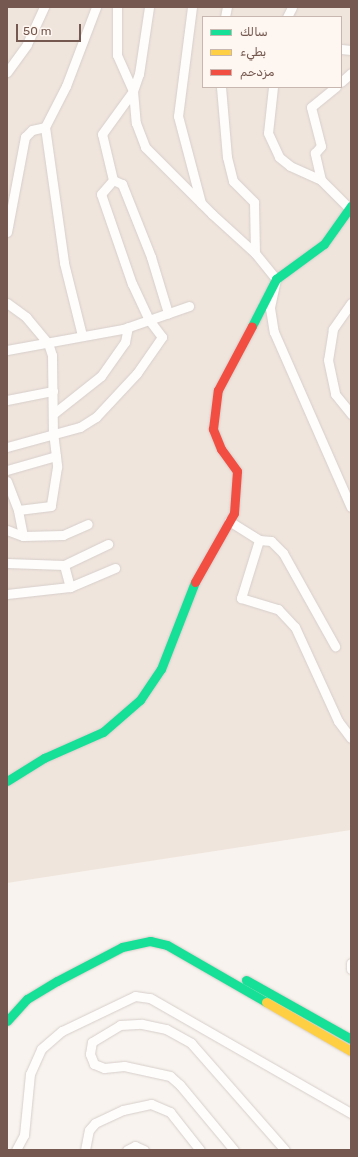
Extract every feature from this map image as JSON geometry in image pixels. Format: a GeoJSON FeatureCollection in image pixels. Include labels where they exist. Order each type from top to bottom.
{"type":"FeatureCollection","features":[{"type":"Feature","properties":{"kind":"street"},"geometry":{"type":"LineString","coordinates":[[7,72],[27,44],[44,7]]}},
{"type":"Feature","properties":{"kind":"street"},"geometry":{"type":"LineString","coordinates":[[82,335],[64,263],[46,127],[66,86],[96,7]]}},
{"type":"Feature","properties":{"kind":"street"},"geometry":{"type":"LineString","coordinates":[[117,7],[117,55],[133,91],[136,123],[145,147],[202,204],[255,253],[276,279]]}},
{"type":"Feature","properties":{"kind":"street"},"geometry":{"type":"LineString","coordinates":[[113,180],[102,134],[133,91],[140,74],[149,7]]}},
{"type":"Feature","properties":{"kind":"street"},"geometry":{"type":"LineString","coordinates":[[192,7],[178,116],[202,204]]}},
{"type":"Feature","properties":{"kind":"street"},"geometry":{"type":"LineString","coordinates":[[288,16],[292,7]]}},
{"type":"Feature","properties":{"kind":"street"},"geometry":{"type":"LineString","coordinates":[[342,81],[351,73]]}},
{"type":"Feature","properties":{"kind":"street"},"geometry":{"type":"LineString","coordinates":[[221,88],[227,157],[233,181],[254,202],[255,253]]}},
{"type":"Feature","properties":{"kind":"street"},"geometry":{"type":"LineString","coordinates":[[7,781],[44,758],[103,732],[140,700],[161,669],[189,593],[234,513],[237,471],[221,449],[213,429],[213,413],[218,390],[276,279],[324,244],[350,207],[321,180],[290,166],[279,157],[268,134],[273,88]]}},
{"type":"Feature","properties":{"kind":"street"},"geometry":{"type":"LineString","coordinates":[[321,180],[315,154],[321,146],[311,107],[335,88]]}},
{"type":"Feature","properties":{"kind":"street"},"geometry":{"type":"LineString","coordinates":[[7,232],[25,137],[32,130],[46,127]]}},
{"type":"Feature","properties":{"kind":"street"},"geometry":{"type":"LineString","coordinates":[[113,180],[122,184],[151,257],[168,313]]}},
{"type":"Feature","properties":{"kind":"street"},"geometry":{"type":"LineString","coordinates":[[7,447],[53,432],[80,427],[96,417],[137,373],[162,337],[149,320],[108,224],[100,194],[113,180]]}},
{"type":"Feature","properties":{"kind":"street"},"geometry":{"type":"LineString","coordinates":[[276,279],[270,308],[274,332],[351,507]]}},
{"type":"Feature","properties":{"kind":"street"},"geometry":{"type":"LineString","coordinates":[[7,303],[26,317],[48,343],[52,355],[53,432],[56,456],[50,506],[18,510]]}},
{"type":"Feature","properties":{"kind":"street"},"geometry":{"type":"LineString","coordinates":[[351,303],[333,329],[328,360],[335,394],[351,414]]}},
{"type":"Feature","properties":{"kind":"street"},"geometry":{"type":"LineString","coordinates":[[7,350],[128,327],[189,306]]}},
{"type":"Feature","properties":{"kind":"street"},"geometry":{"type":"LineString","coordinates":[[53,414],[101,376],[125,342],[128,327]]}},
{"type":"Feature","properties":{"kind":"street"},"geometry":{"type":"LineString","coordinates":[[7,400],[53,391]]}},
{"type":"Feature","properties":{"kind":"street"},"geometry":{"type":"LineString","coordinates":[[7,470],[56,456]]}},
{"type":"Feature","properties":{"kind":"street"},"geometry":{"type":"LineString","coordinates":[[7,481],[18,510],[23,536]]}},
{"type":"Feature","properties":{"kind":"street"},"geometry":{"type":"LineString","coordinates":[[229,521],[259,540],[270,541],[283,553],[335,646]]}},
{"type":"Feature","properties":{"kind":"street"},"geometry":{"type":"LineString","coordinates":[[7,530],[23,536],[63,535],[88,524]]}},
{"type":"Feature","properties":{"kind":"street"},"geometry":{"type":"LineString","coordinates":[[259,540],[241,598],[278,609],[295,627],[338,721],[351,738]]}},
{"type":"Feature","properties":{"kind":"street"},"geometry":{"type":"LineString","coordinates":[[7,563],[64,565],[108,544]]}},
{"type":"Feature","properties":{"kind":"street"},"geometry":{"type":"LineString","coordinates":[[64,565],[70,586]]}},
{"type":"Feature","properties":{"kind":"street"},"geometry":{"type":"LineString","coordinates":[[7,594],[70,586],[116,568]]}},
{"type":"Feature","properties":{"kind":"street"},"geometry":{"type":"LineString","coordinates":[[7,1010],[23,994],[104,948],[148,934],[173,940],[351,1039]]}},
{"type":"Feature","properties":{"kind":"street"},"geometry":{"type":"LineString","coordinates":[[7,1021],[27,999],[58,981],[122,947],[150,941],[167,945],[351,1051]]}},
{"type":"Feature","properties":{"kind":"street"},"geometry":{"type":"LineString","coordinates":[[351,963],[351,969]]}},
{"type":"Feature","properties":{"kind":"street"},"geometry":{"type":"LineString","coordinates":[[16,1150],[24,1136],[30,1074],[41,1049],[62,1031],[135,996],[150,998],[351,1113]]}},
{"type":"Feature","properties":{"kind":"street"},"geometry":{"type":"LineString","coordinates":[[234,1150],[180,1085],[170,1076],[124,1066],[104,1068],[94,1064],[90,1054],[92,1042],[120,1024],[142,1024],[166,1029],[191,1043],[285,1150]]}},
{"type":"Feature","properties":{"kind":"street"},"geometry":{"type":"LineString","coordinates":[[85,1150],[89,1130],[95,1123],[123,1110],[151,1104],[170,1112],[200,1150]]}},
{"type":"Feature","properties":{"kind":"street"},"geometry":{"type":"LineString","coordinates":[[127,1150],[135,1146],[144,1150]]}},
{"type":"Feature","properties":{"kind":"shaded area"},"geometry":{"type":"Polygon","coordinates":[[[7,7],[351,7],[351,830],[7,883],[7,7]]]}},
{"type":"Feature","properties":{"kind":"traffic: fast"},"geometry":{"type":"LineString","coordinates":[[252,326],[276,279],[324,244],[351,206]]}},
{"type":"Feature","properties":{"kind":"traffic: fast"},"geometry":{"type":"LineString","coordinates":[[7,781],[44,758],[103,732],[140,700],[161,669],[195,582]]}},
{"type":"Feature","properties":{"kind":"traffic: fast"},"geometry":{"type":"LineString","coordinates":[[7,1021],[27,999],[57,981],[122,947],[150,941],[167,945],[266,1002]]}},
{"type":"Feature","properties":{"kind":"traffic: fast"},"geometry":{"type":"LineString","coordinates":[[246,980],[351,1039]]}},
{"type":"Feature","properties":{"kind":"traffic: slow"},"geometry":{"type":"LineString","coordinates":[[266,1002],[351,1051]]}},
{"type":"Feature","properties":{"kind":"traffic: jam"},"geometry":{"type":"LineString","coordinates":[[195,582],[234,513],[237,471],[221,449],[213,429],[218,390],[252,326]]}}]}
